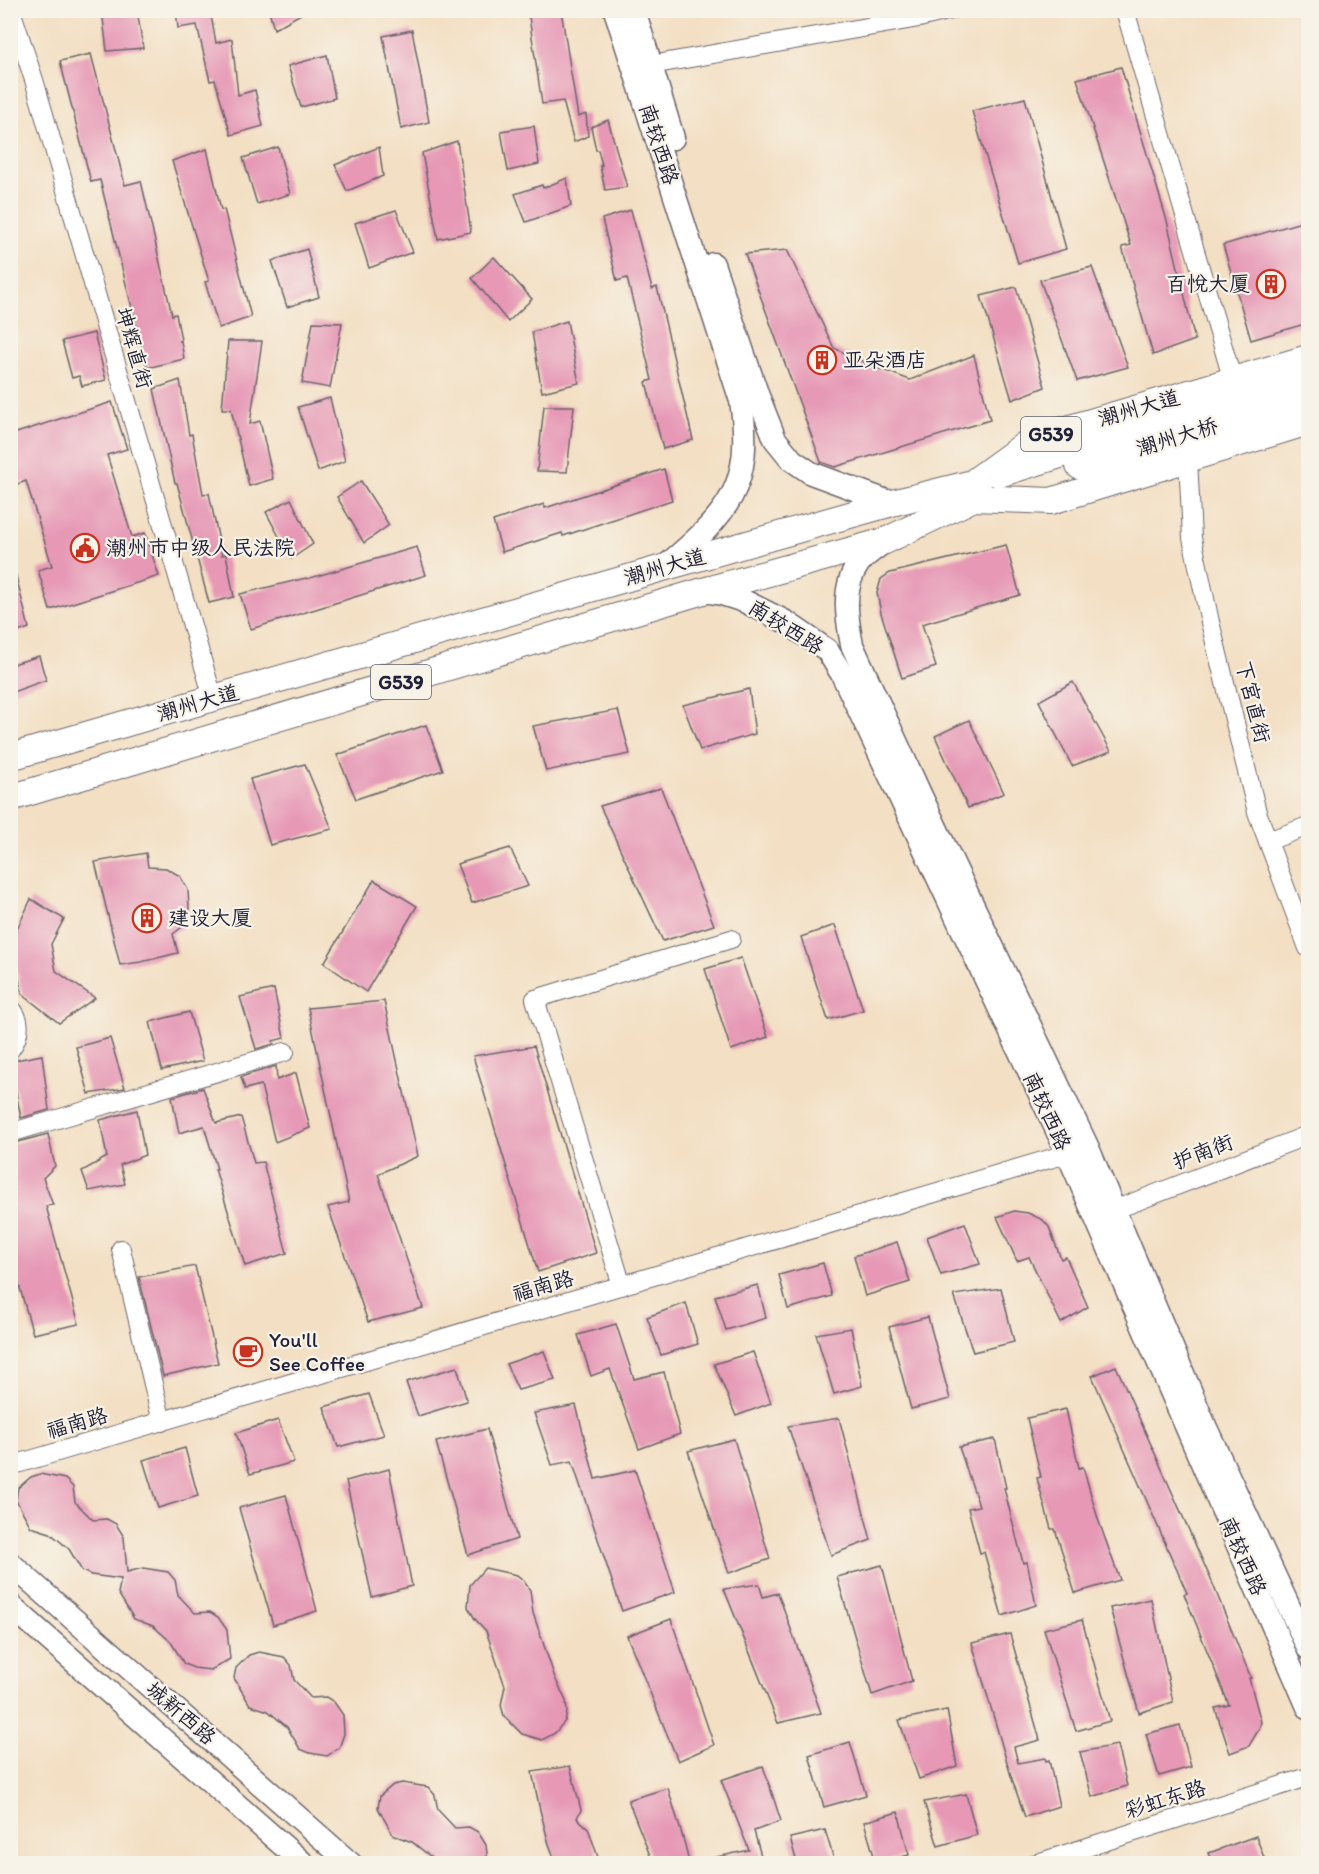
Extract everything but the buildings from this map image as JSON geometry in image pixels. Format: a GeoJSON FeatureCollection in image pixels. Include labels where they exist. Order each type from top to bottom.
{"type":"FeatureCollection","features":[{"type":"Feature","properties":{"kind":"highway","name":"潮州大道"},"geometry":{"type":"LineString","coordinates":[[10,798],[703,591],[885,541],[973,490],[1034,439],[1308,358]]}},
{"type":"Feature","properties":{"kind":"highway","name":"潮州大桥"},"geometry":{"type":"LineString","coordinates":[[1044,468],[1308,378]]}},
{"type":"Feature","properties":{"kind":"highway","name":"潮州大桥"},"geometry":{"type":"LineString","coordinates":[[1044,468],[1308,398]]}},
{"type":"Feature","properties":{"kind":"highway","name":"潮州大道"},"geometry":{"type":"LineString","coordinates":[[10,757],[892,503],[973,490],[1050,501],[1308,422]]}},
{"type":"Feature","properties":{"kind":"highway"},"geometry":{"type":"LineString","coordinates":[[973,490],[1044,468]]}},
{"type":"Feature","properties":{"kind":"main road","name":"南较西路"},"geometry":{"type":"LineString","coordinates":[[615,10],[741,400],[744,420],[745,455],[735,492],[719,518],[666,567]]}},
{"type":"Feature","properties":{"kind":"main road","name":"南较西路"},"geometry":{"type":"LineString","coordinates":[[634,10],[693,206],[758,396],[776,439],[792,460],[811,473],[892,503]]}},
{"type":"Feature","properties":{"kind":"main road","name":"南较西路"},"geometry":{"type":"LineString","coordinates":[[885,541],[860,562],[851,577],[847,597],[852,645],[1078,1151],[1308,1707]]}},
{"type":"Feature","properties":{"kind":"main road","name":"南较西路"},"geometry":{"type":"LineString","coordinates":[[703,591],[744,600],[786,622],[827,650],[842,674],[1078,1151],[1114,1210],[1206,1428],[1308,1648]]}},
{"type":"Feature","properties":{"kind":"main road","name":"城新西路"},"geometry":{"type":"LineString","coordinates":[[10,1563],[351,1863]]}},
{"type":"Feature","properties":{"kind":"main road","name":"城新西路"},"geometry":{"type":"LineString","coordinates":[[10,1605],[304,1863]]}},
{"type":"Feature","properties":{"kind":"street","name":"坤辉直街"},"geometry":{"type":"LineString","coordinates":[[11,10],[34,80],[213,699]]}},
{"type":"Feature","properties":{"kind":"street"},"geometry":{"type":"LineString","coordinates":[[1125,10],[1233,381]]}},
{"type":"Feature","properties":{"kind":"street"},"geometry":{"type":"LineString","coordinates":[[651,64],[944,11]]}},
{"type":"Feature","properties":{"kind":"street","name":"下宫直街"},"geometry":{"type":"LineString","coordinates":[[1188,459],[1192,538],[1210,622],[1254,801],[1308,948]]}},
{"type":"Feature","properties":{"kind":"street"},"geometry":{"type":"LineString","coordinates":[[1268,841],[1308,826]]}},
{"type":"Feature","properties":{"kind":"street"},"geometry":{"type":"LineString","coordinates":[[622,1286],[535,999],[731,939]]}},
{"type":"Feature","properties":{"kind":"street"},"geometry":{"type":"LineString","coordinates":[[10,1007],[18,1020],[19,1031],[10,1050]]}},
{"type":"Feature","properties":{"kind":"street"},"geometry":{"type":"LineString","coordinates":[[10,1133],[285,1052]]}},
{"type":"Feature","properties":{"kind":"street","name":"护南街"},"geometry":{"type":"LineString","coordinates":[[1114,1210],[1308,1136]]}},
{"type":"Feature","properties":{"kind":"street","name":"福南路"},"geometry":{"type":"LineString","coordinates":[[10,1466],[1078,1151]]}},
{"type":"Feature","properties":{"kind":"street"},"geometry":{"type":"LineString","coordinates":[[121,1249],[162,1422]]}},
{"type":"Feature","properties":{"kind":"street","name":"彩虹东路"},"geometry":{"type":"LineString","coordinates":[[1034,1863],[1308,1777]]}},
{"type":"Feature","properties":{"kind":"place","name":"百悦大厦"},"geometry":{"type":"Point","coordinates":[1271,284]}},
{"type":"Feature","properties":{"kind":"place","name":"亚朵酒店"},"geometry":{"type":"Point","coordinates":[822,360]}},
{"type":"Feature","properties":{"kind":"place","name":"潮州市中级人民法院"},"geometry":{"type":"Point","coordinates":[85,548]}},
{"type":"Feature","properties":{"kind":"place","name":"建设大厦"},"geometry":{"type":"Point","coordinates":[147,918]}},
{"type":"Feature","properties":{"kind":"place","name":"You'll See Coffee"},"geometry":{"type":"Point","coordinates":[248,1352]}}]}
